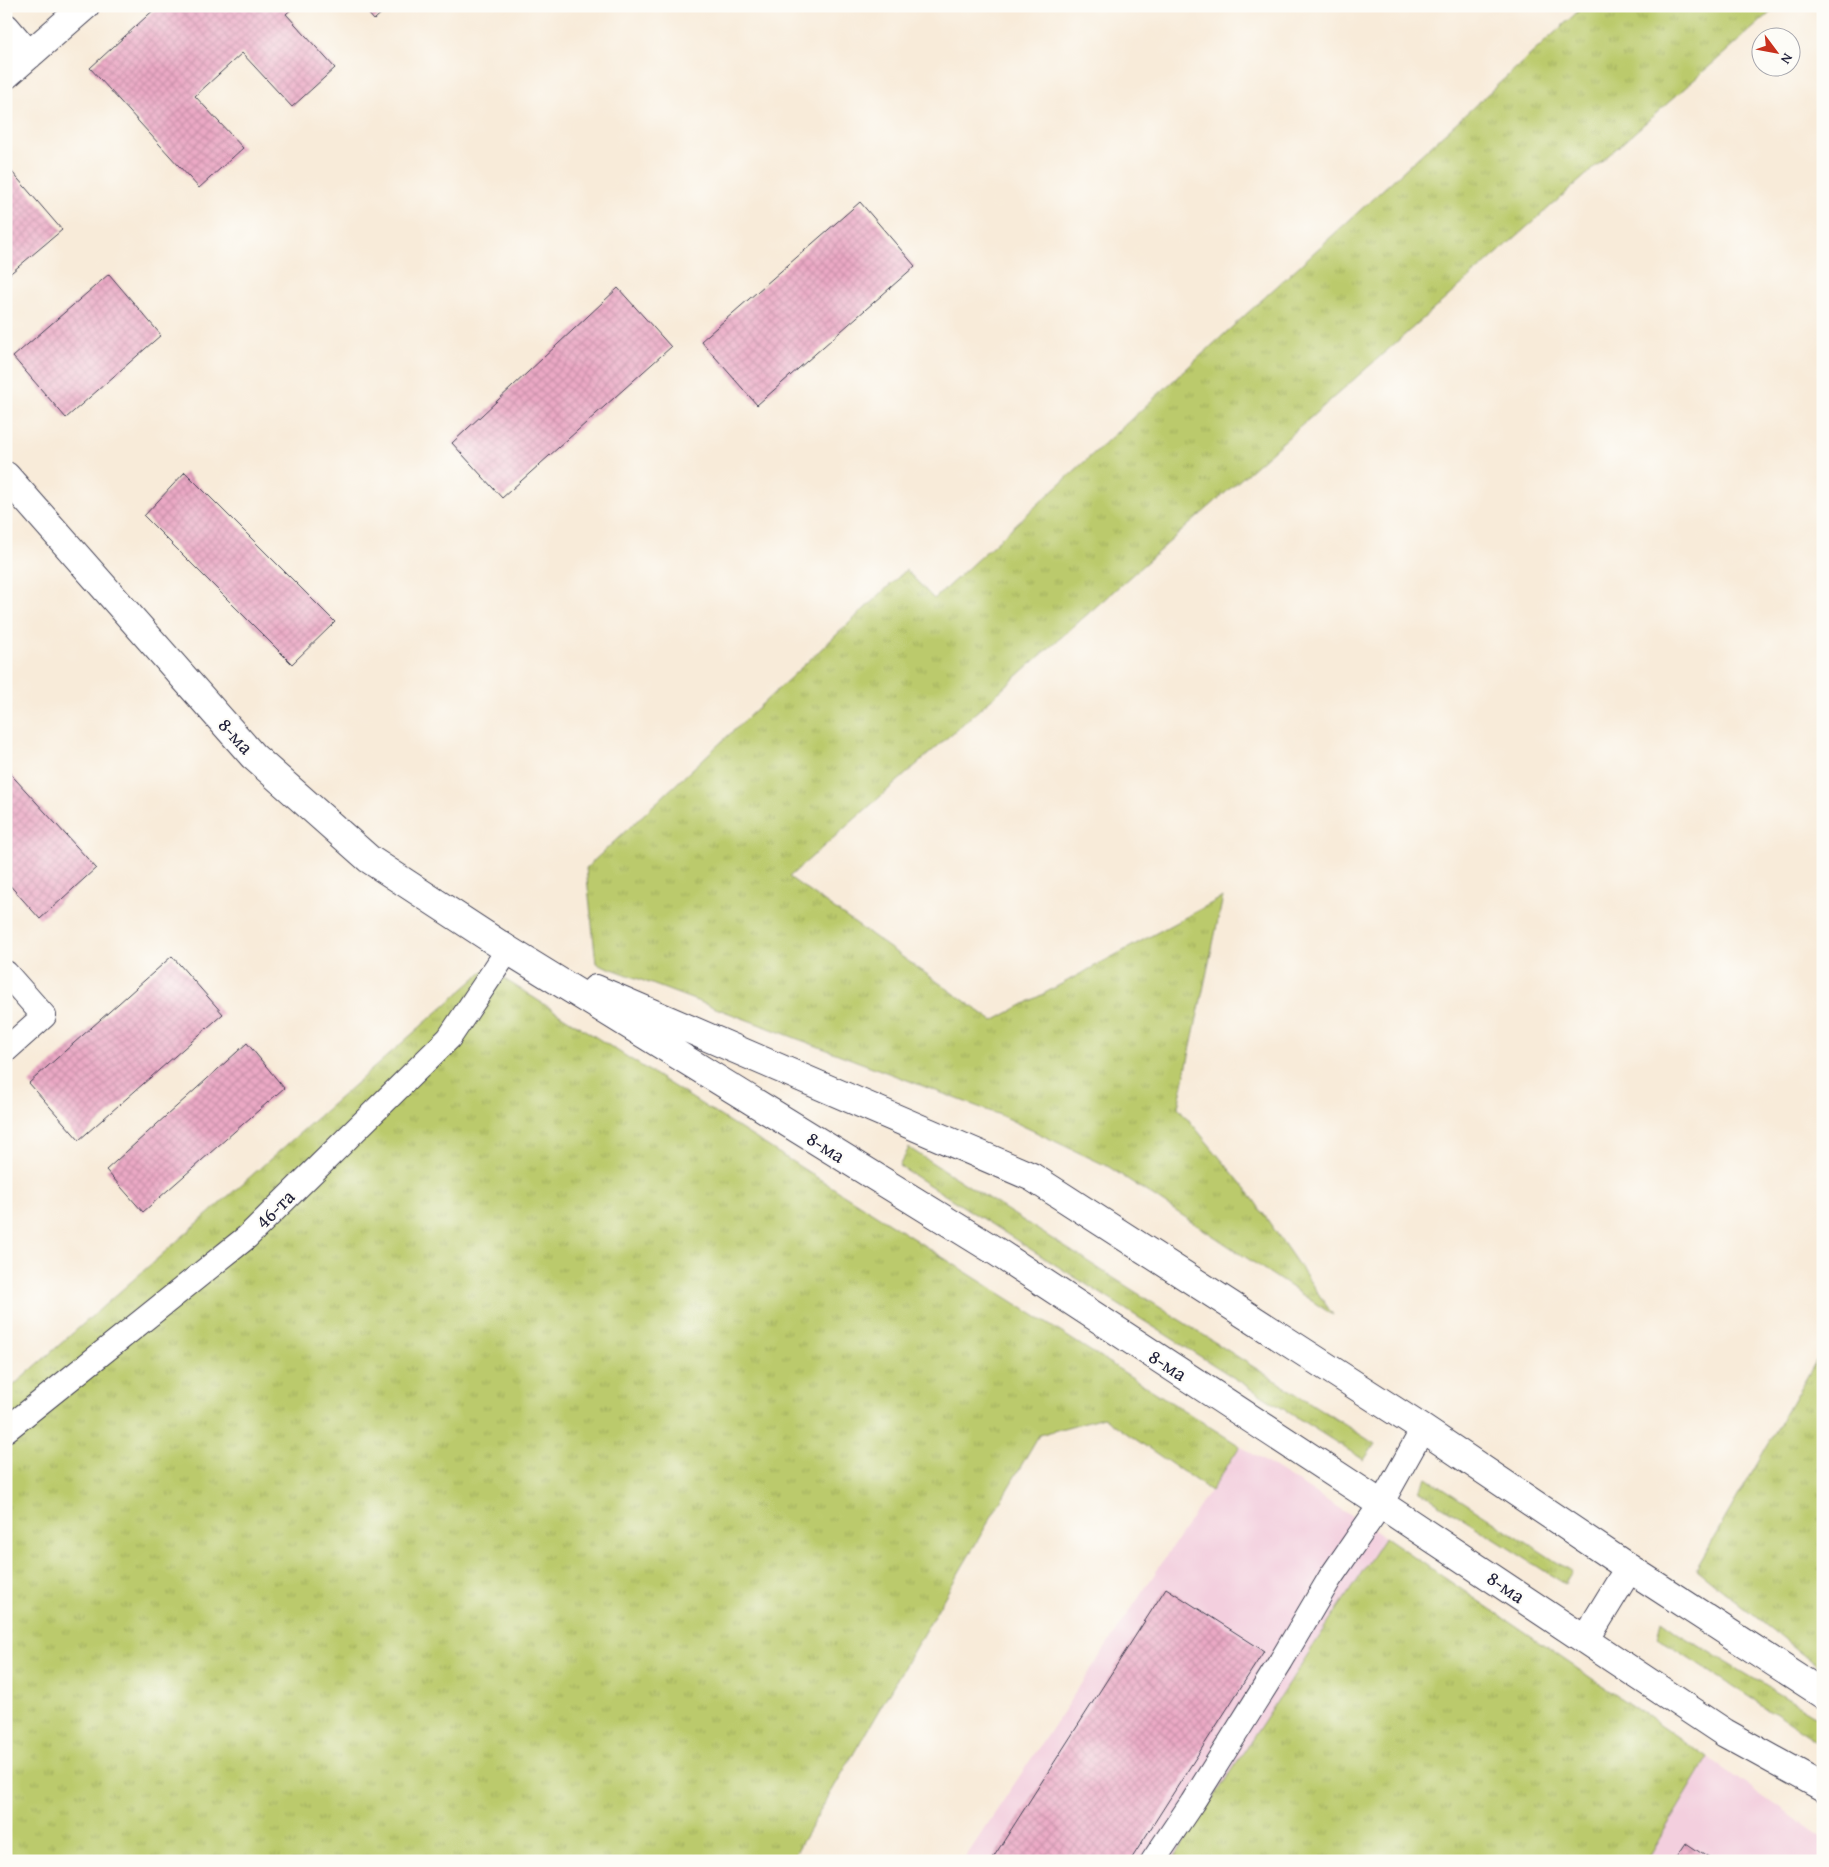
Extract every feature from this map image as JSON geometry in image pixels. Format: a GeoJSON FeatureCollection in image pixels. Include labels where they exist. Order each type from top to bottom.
{"type":"FeatureCollection","features":[{"type":"Feature","properties":{"kind":"street"},"geometry":{"type":"LineString","coordinates":[[6,75],[85,6]]}},
{"type":"Feature","properties":{"kind":"street"},"geometry":{"type":"LineString","coordinates":[[6,28],[30,55]]}},
{"type":"Feature","properties":{"kind":"street","name":"8-ма"},"geometry":{"type":"LineString","coordinates":[[6,476],[253,756],[369,859],[508,950],[997,1252],[1725,1733],[1823,1787]]}},
{"type":"Feature","properties":{"kind":"street","name":"8-ма"},"geometry":{"type":"LineString","coordinates":[[508,950],[1032,1177],[1423,1429],[1629,1568],[1823,1694]]}},
{"type":"Feature","properties":{"kind":"street"},"geometry":{"type":"LineString","coordinates":[[1585,1640],[1629,1568]]}},
{"type":"Feature","properties":{"kind":"lane","name":"46-та"},"geometry":{"type":"LineString","coordinates":[[6,1430],[247,1237],[449,1038],[508,950]]}},
{"type":"Feature","properties":{"kind":"lane"},"geometry":{"type":"LineString","coordinates":[[6,973],[44,1016],[6,1050]]}},
{"type":"Feature","properties":{"kind":"lane"},"geometry":{"type":"LineString","coordinates":[[1153,1861],[1192,1803],[1281,1661],[1330,1578],[1381,1504],[1423,1429]]}},
{"type":"Feature","properties":{"kind":"shaded area"},"geometry":{"type":"Polygon","coordinates":[[[1240,1446],[1385,1537],[1172,1861],[963,1861],[1240,1446]]]}},
{"type":"Feature","properties":{"kind":"shaded area"},"geometry":{"type":"Polygon","coordinates":[[[1708,1758],[1823,1839],[1823,1861],[1644,1861],[1708,1758]]]}},
{"type":"Feature","properties":{"kind":"green space"},"geometry":{"type":"Polygon","coordinates":[[[1584,6],[1778,6],[789,877],[993,1021],[1223,897],[1178,1107],[1249,1193],[1333,1315],[1109,1167],[1000,1115],[596,963],[586,868],[906,570],[934,599],[1584,6]]]}},
{"type":"Feature","properties":{"kind":"green space"},"geometry":{"type":"Polygon","coordinates":[[[487,968],[1240,1446],[1211,1491],[1103,1417],[1039,1435],[791,1861],[6,1861],[6,1392],[487,968]]]}},
{"type":"Feature","properties":{"kind":"green space"},"geometry":{"type":"Polygon","coordinates":[[[909,1148],[1375,1444],[1364,1460],[899,1166],[909,1148]]]}},
{"type":"Feature","properties":{"kind":"green space"},"geometry":{"type":"Polygon","coordinates":[[[1823,1349],[1823,1671],[1696,1569],[1823,1349]]]}},
{"type":"Feature","properties":{"kind":"green space"},"geometry":{"type":"Polygon","coordinates":[[[1427,1478],[1572,1572],[1565,1584],[1419,1491],[1427,1478]]]}},
{"type":"Feature","properties":{"kind":"green space"},"geometry":{"type":"Polygon","coordinates":[[[1385,1537],[1708,1758],[1646,1861],[1172,1861],[1385,1537]]]}},
{"type":"Feature","properties":{"kind":"green space"},"geometry":{"type":"Polygon","coordinates":[[[1661,1621],[1679,1634],[1823,1720],[1823,1745],[1657,1637],[1661,1621]]]}},
{"type":"Feature","properties":{"kind":"building"},"geometry":{"type":"Polygon","coordinates":[[[158,6],[295,6],[286,14],[335,68],[292,107],[242,53],[195,96],[243,148],[199,188],[90,68],[158,6]]]}},
{"type":"Feature","properties":{"kind":"building"},"geometry":{"type":"Polygon","coordinates":[[[362,6],[389,6],[374,20],[362,6]]]}},
{"type":"Feature","properties":{"kind":"building"},"geometry":{"type":"Polygon","coordinates":[[[6,165],[62,230],[6,277],[6,165]]]}},
{"type":"Feature","properties":{"kind":"building"},"geometry":{"type":"Polygon","coordinates":[[[860,202],[915,266],[757,405],[701,341],[860,202]]]}},
{"type":"Feature","properties":{"kind":"building"},"geometry":{"type":"Polygon","coordinates":[[[109,274],[161,335],[66,418],[13,357],[109,274]]]}},
{"type":"Feature","properties":{"kind":"building"},"geometry":{"type":"Polygon","coordinates":[[[618,288],[671,347],[502,498],[452,443],[618,288]]]}},
{"type":"Feature","properties":{"kind":"building"},"geometry":{"type":"Polygon","coordinates":[[[185,472],[335,622],[292,664],[144,516],[185,472]]]}},
{"type":"Feature","properties":{"kind":"building"},"geometry":{"type":"Polygon","coordinates":[[[6,769],[96,868],[40,919],[6,881],[6,769]]]}},
{"type":"Feature","properties":{"kind":"building"},"geometry":{"type":"Polygon","coordinates":[[[172,956],[223,1014],[79,1140],[29,1083],[172,956]]]}},
{"type":"Feature","properties":{"kind":"building"},"geometry":{"type":"Polygon","coordinates":[[[247,1043],[284,1088],[143,1212],[106,1170],[247,1043]]]}},
{"type":"Feature","properties":{"kind":"building"},"geometry":{"type":"Polygon","coordinates":[[[1166,1588],[1264,1651],[1130,1861],[991,1861],[1166,1588]]]}},
{"type":"Feature","properties":{"kind":"building"},"geometry":{"type":"Polygon","coordinates":[[[1686,1843],[1713,1861],[1674,1861],[1686,1843]]]}}]}
